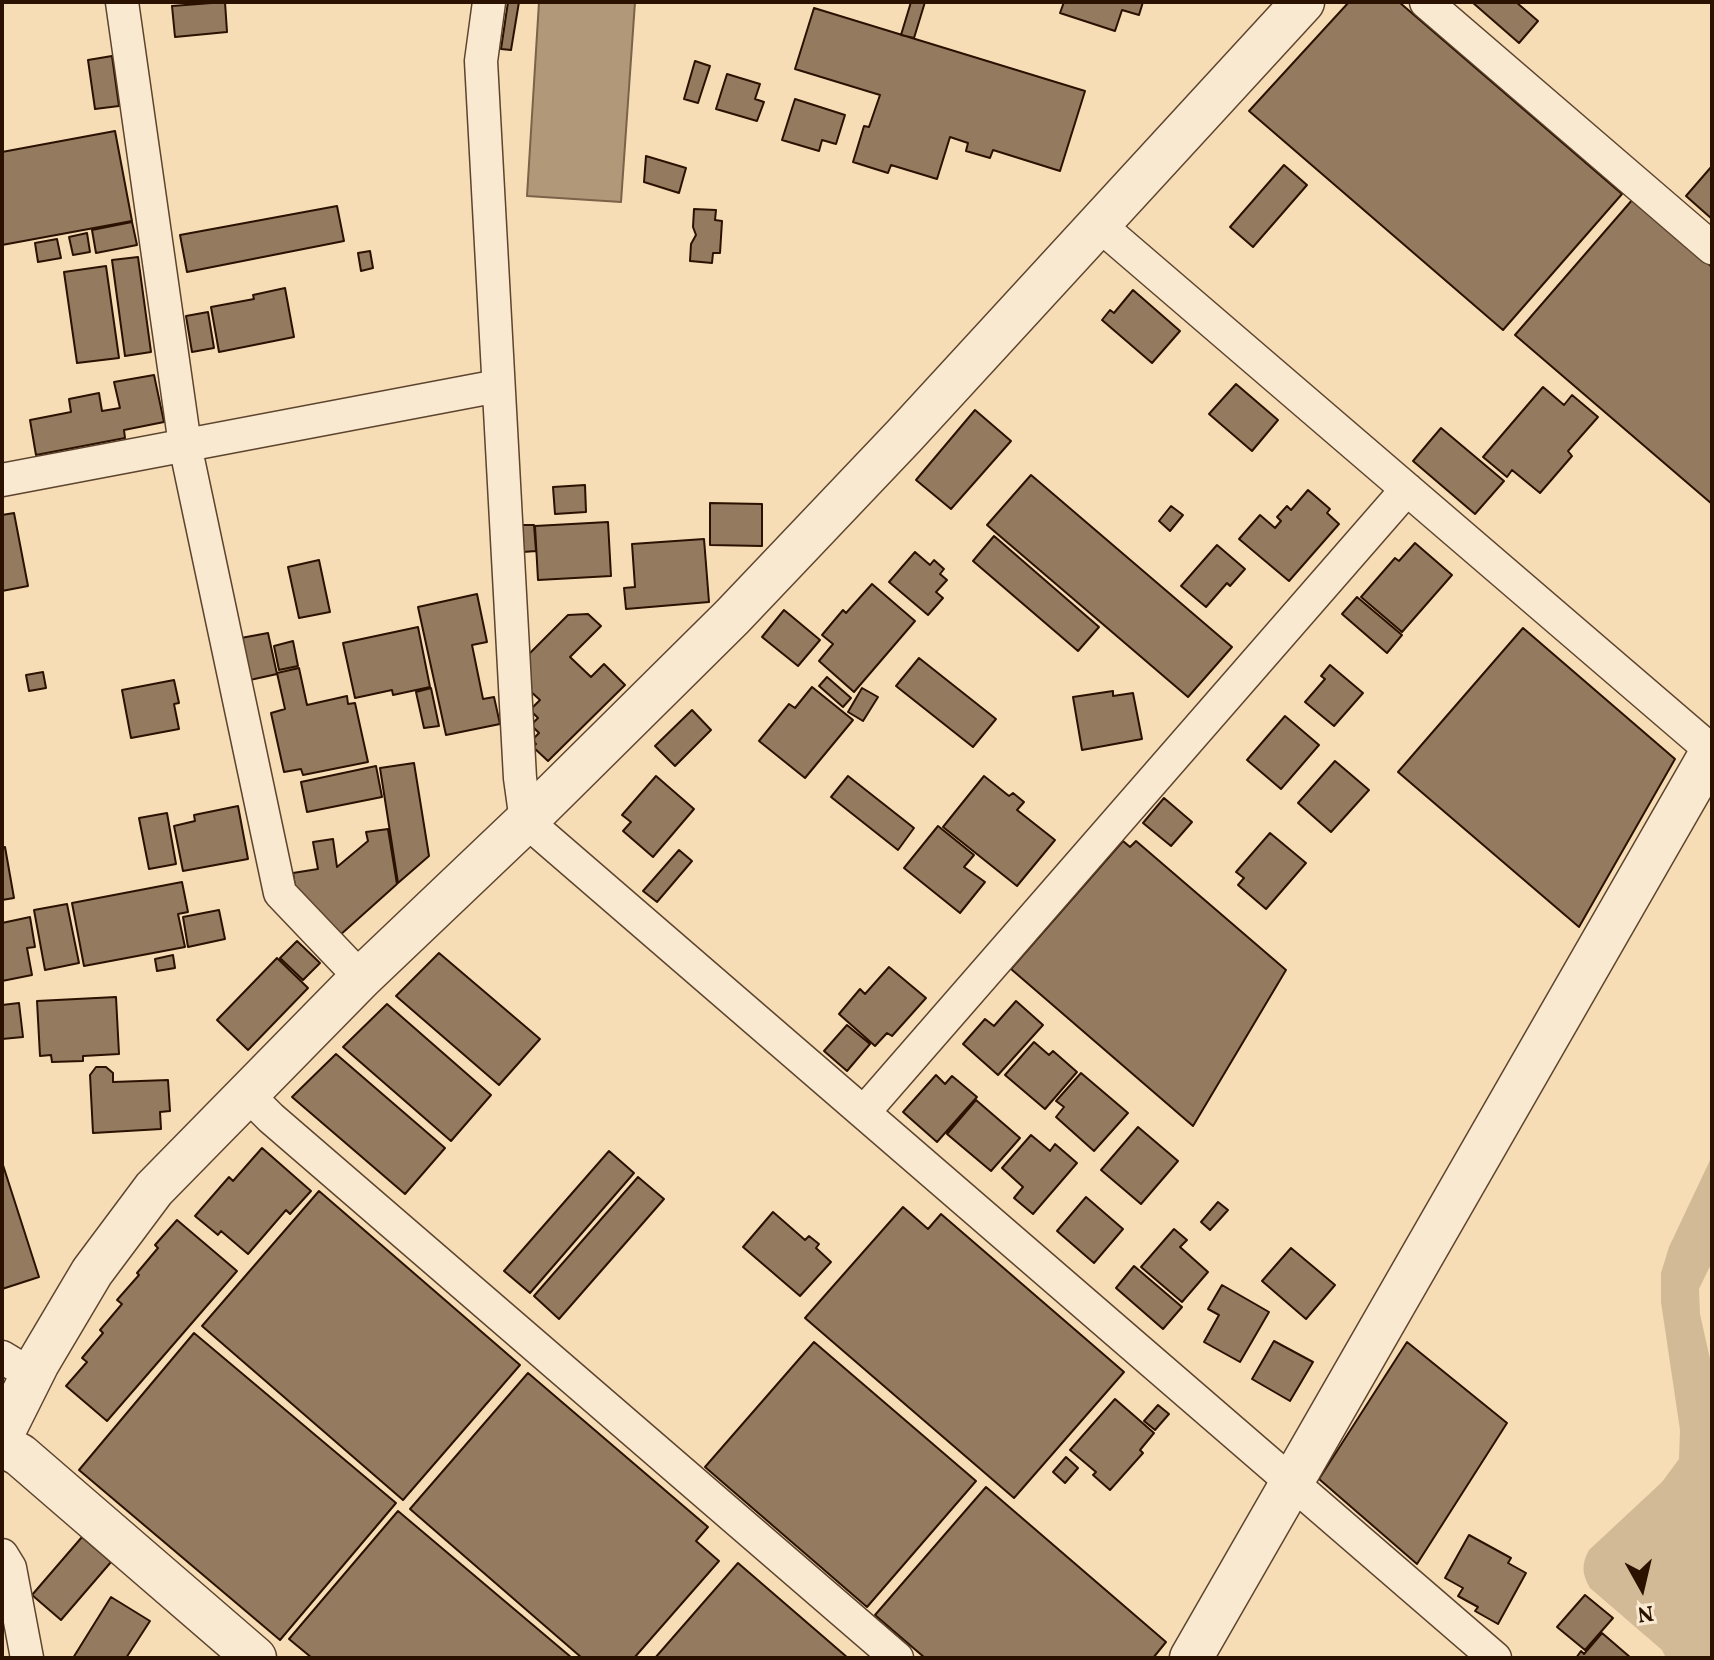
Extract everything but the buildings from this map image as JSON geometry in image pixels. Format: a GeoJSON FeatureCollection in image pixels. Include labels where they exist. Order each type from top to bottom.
{"type":"FeatureCollection","features":[{"type":"Feature","properties":{"kind":"street"},"geometry":{"type":"LineString","coordinates":[[122,2],[185,445],[280,893],[361,978]]}},
{"type":"Feature","properties":{"kind":"street"},"geometry":{"type":"LineString","coordinates":[[489,2],[481,61],[520,778],[526,821],[1495,1658]]}},
{"type":"Feature","properties":{"kind":"street"},"geometry":{"type":"LineString","coordinates":[[2,1435],[17,1366],[154,1189],[361,978],[526,821],[743,605],[904,436],[1303,2]]}},
{"type":"Feature","properties":{"kind":"street"},"geometry":{"type":"LineString","coordinates":[[1426,2],[1712,248]]}},
{"type":"Feature","properties":{"kind":"street"},"geometry":{"type":"LineString","coordinates":[[1098,224],[1712,751],[1191,1658]]}},
{"type":"Feature","properties":{"kind":"street"},"geometry":{"type":"LineString","coordinates":[[2,480],[498,386]]}},
{"type":"Feature","properties":{"kind":"street"},"geometry":{"type":"LineString","coordinates":[[864,1112],[1407,489]]}},
{"type":"Feature","properties":{"kind":"street"},"geometry":{"type":"LineString","coordinates":[[247,1094],[897,1658]]}},
{"type":"Feature","properties":{"kind":"street"},"geometry":{"type":"LineString","coordinates":[[2,1445],[28,1461],[255,1658]]}},
{"type":"Feature","properties":{"kind":"street"},"geometry":{"type":"LineString","coordinates":[[2,1555],[10,1568],[27,1658]]}},
{"type":"Feature","properties":{"kind":"shaded area"},"geometry":{"type":"Polygon","coordinates":[[[539,2],[635,2],[621,202],[527,196],[539,2]]]}},
{"type":"Feature","properties":{"kind":"shaded area"},"geometry":{"type":"Polygon","coordinates":[[[1712,1156],[1712,1262],[1699,1289],[1700,1314],[1712,1368],[1712,1658],[1666,1658],[1662,1650],[1590,1588],[1584,1565],[1589,1550],[1662,1482],[1679,1459],[1680,1430],[1661,1302],[1661,1273],[1669,1247],[1712,1156]]]}}]}
